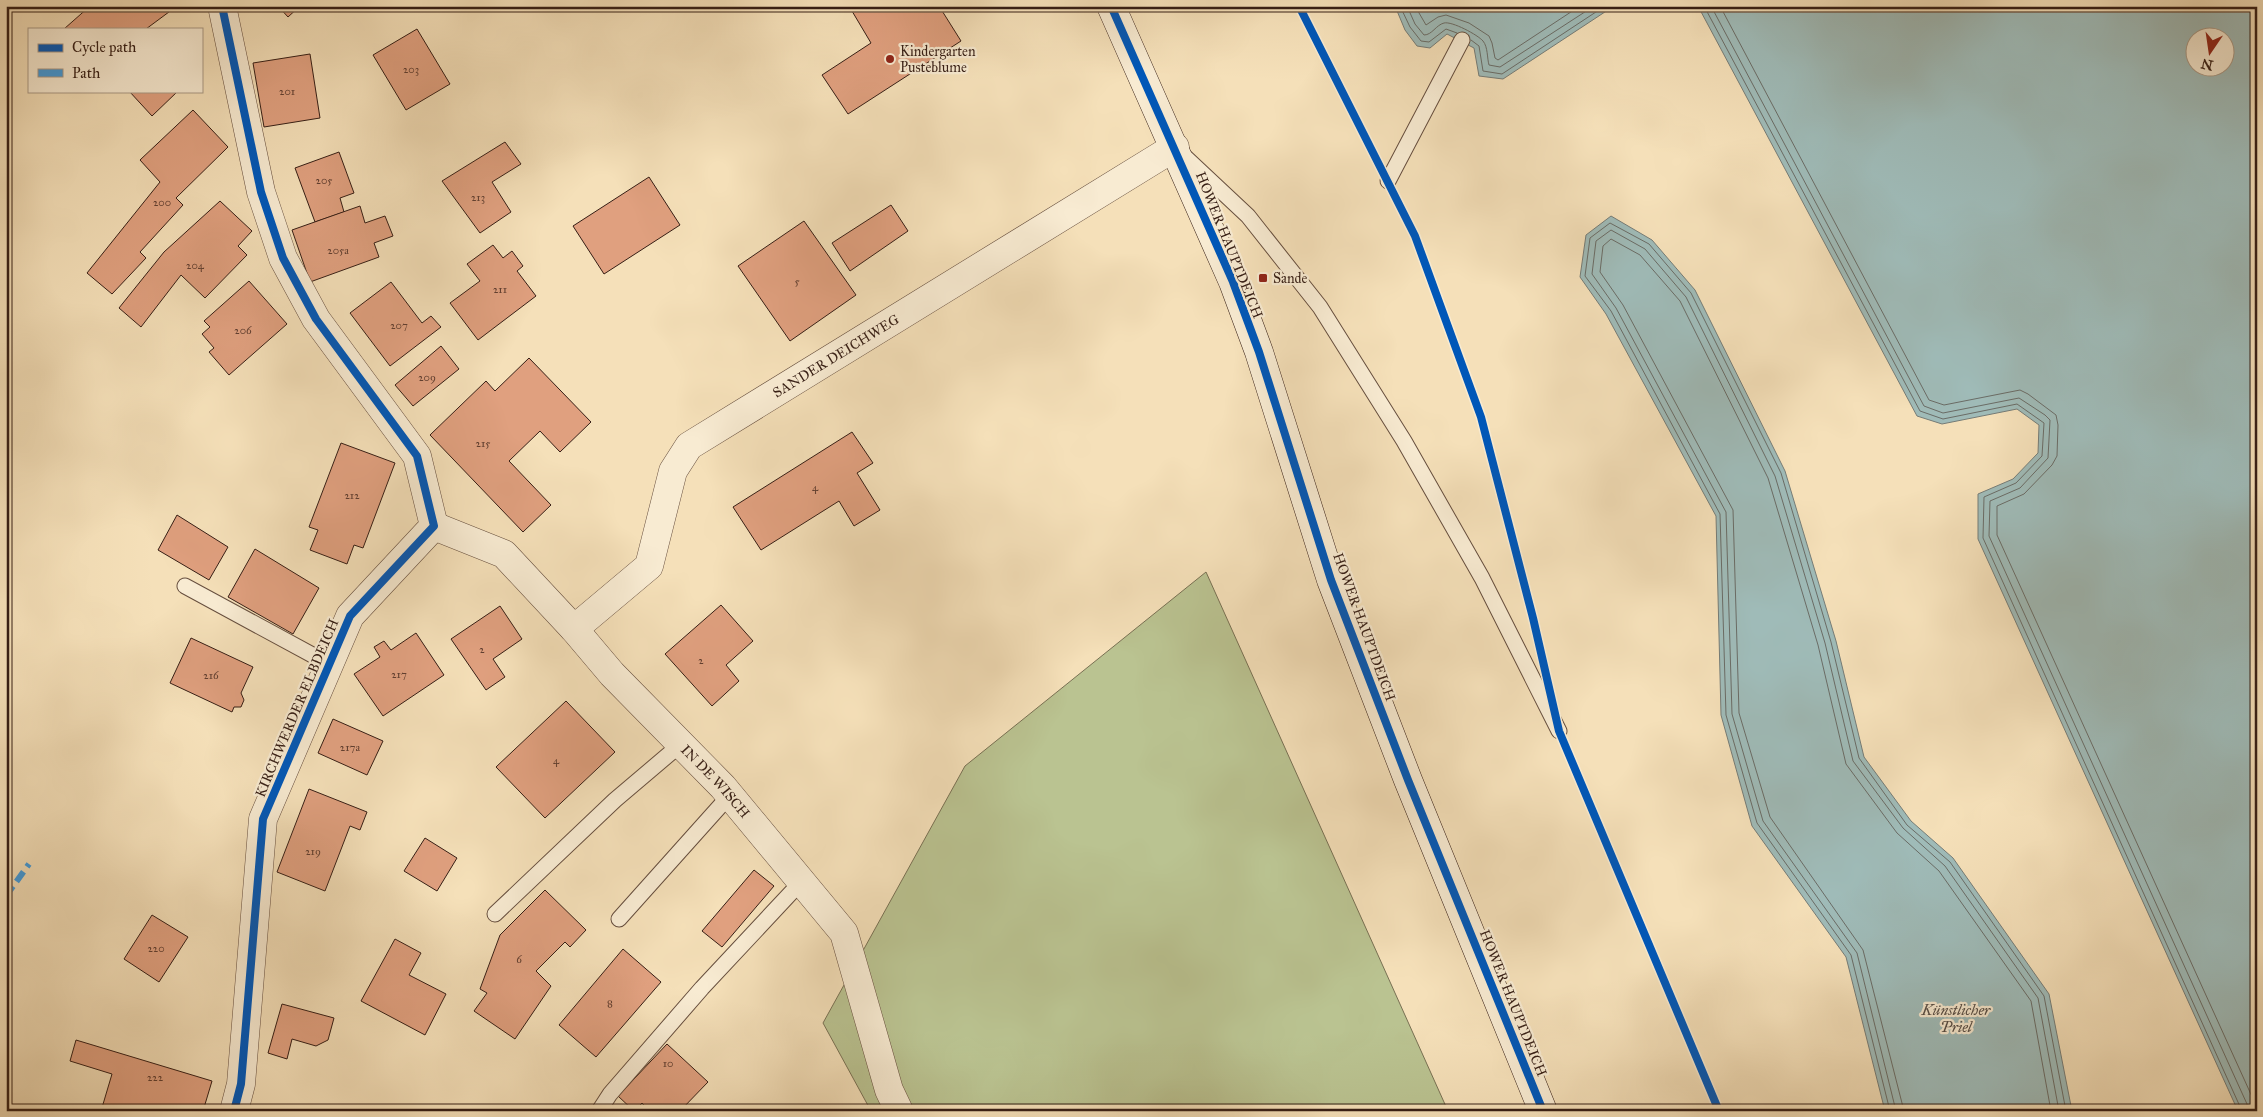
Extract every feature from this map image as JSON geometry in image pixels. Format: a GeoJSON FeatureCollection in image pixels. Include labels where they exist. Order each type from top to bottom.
{"type":"FeatureCollection","features":[{"type":"Feature","properties":{"kind":"street"},"geometry":{"type":"LineString","coordinates":[[222,6],[261,192],[282,258],[316,319],[416,456],[434,526]]}},
{"type":"Feature","properties":{"kind":"street","name":"HOWER HAUPTDEICH"},"geometry":{"type":"LineString","coordinates":[[1111,6],[1175,147],[1233,282],[1259,352],[1331,580],[1412,789],[1543,1111]]}},
{"type":"Feature","properties":{"kind":"street","name":"SANDER DEICHWEG"},"geometry":{"type":"LineString","coordinates":[[574,629],[649,566],[673,471],[689,446],[1175,147]]}},
{"type":"Feature","properties":{"kind":"street","name":"IN DE WISCH"},"geometry":{"type":"LineString","coordinates":[[434,526],[504,554],[574,629],[612,674],[730,795],[844,933],[889,1090],[899,1111]]}},
{"type":"Feature","properties":{"kind":"street","name":"KIRCHWERDER ELBDEICH"},"geometry":{"type":"LineString","coordinates":[[234,1111],[241,1084],[263,818],[350,616],[434,526]]}},
{"type":"Feature","properties":{"kind":"lane"},"geometry":{"type":"LineString","coordinates":[[1388,181],[1462,40]]}},
{"type":"Feature","properties":{"kind":"lane"},"geometry":{"type":"LineString","coordinates":[[1175,147],[1248,216],[1320,307],[1404,441],[1482,578],[1560,731]]}},
{"type":"Feature","properties":{"kind":"lane"},"geometry":{"type":"LineString","coordinates":[[185,586],[329,664]]}},
{"type":"Feature","properties":{"kind":"lane"},"geometry":{"type":"LineString","coordinates":[[495,914],[615,800],[681,744]]}},
{"type":"Feature","properties":{"kind":"lane"},"geometry":{"type":"LineString","coordinates":[[619,919],[730,795]]}},
{"type":"Feature","properties":{"kind":"lane"},"geometry":{"type":"LineString","coordinates":[[599,1111],[610,1094],[695,996],[802,881]]}},
{"type":"Feature","properties":{"kind":"green space"},"geometry":{"type":"Polygon","coordinates":[[[1206,572],[1448,1111],[871,1111],[823,1023],[965,766],[1206,572]]]}},
{"type":"Feature","properties":{"kind":"water"},"geometry":{"type":"Polygon","coordinates":[[[1395,6],[1614,6],[1503,79],[1479,76],[1474,48],[1447,34],[1430,48],[1417,46],[1405,30],[1395,6]]]}},
{"type":"Feature","properties":{"kind":"water"},"geometry":{"type":"Polygon","coordinates":[[[1695,6],[2257,6],[2257,1111],[2238,1111],[1978,539],[1978,494],[2013,479],[2038,453],[2039,425],[2017,409],[1942,424],[1917,416],[1699,8],[1695,6]]]}},
{"type":"Feature","properties":{"kind":"water","name":"Künstlicher Priel"},"geometry":{"type":"Polygon","coordinates":[[[1611,216],[1652,240],[1695,290],[1785,471],[1836,641],[1864,757],[1911,821],[1953,858],[2049,994],[2072,1111],[1885,1111],[1846,957],[1752,826],[1721,715],[1716,516],[1606,314],[1580,277],[1586,235],[1611,216]]]}},
{"type":"Feature","properties":{"kind":"building"},"geometry":{"type":"Polygon","coordinates":[[[90,6],[177,6],[147,28],[65,28],[90,6]]]}},
{"type":"Feature","properties":{"kind":"building"},"geometry":{"type":"Polygon","coordinates":[[[278,6],[300,6],[288,17],[278,6]]]}},
{"type":"Feature","properties":{"kind":"building","name":"Kindergarten Pusteblume"},"geometry":{"type":"Polygon","coordinates":[[[849,6],[939,6],[961,41],[848,114],[822,75],[871,43],[849,6]]]}},
{"type":"Feature","properties":{"kind":"building"},"geometry":{"type":"Polygon","coordinates":[[[417,29],[450,84],[406,110],[373,55],[417,29]]]}},
{"type":"Feature","properties":{"kind":"building"},"geometry":{"type":"Polygon","coordinates":[[[310,54],[320,118],[264,127],[253,63],[310,54]]]}},
{"type":"Feature","properties":{"kind":"building"},"geometry":{"type":"Polygon","coordinates":[[[130,92],[177,92],[152,116],[130,92]]]}},
{"type":"Feature","properties":{"kind":"building"},"geometry":{"type":"Polygon","coordinates":[[[193,110],[228,147],[176,198],[183,205],[140,252],[146,258],[112,294],[87,273],[160,182],[140,160],[193,110]]]}},
{"type":"Feature","properties":{"kind":"building"},"geometry":{"type":"Polygon","coordinates":[[[505,142],[521,164],[492,182],[511,212],[480,233],[442,181],[505,142]]]}},
{"type":"Feature","properties":{"kind":"building"},"geometry":{"type":"Polygon","coordinates":[[[339,152],[354,193],[340,198],[344,212],[315,222],[295,168],[339,152]]]}},
{"type":"Feature","properties":{"kind":"building"},"geometry":{"type":"Polygon","coordinates":[[[649,177],[680,225],[604,274],[573,226],[649,177]]]}},
{"type":"Feature","properties":{"kind":"building"},"geometry":{"type":"Polygon","coordinates":[[[220,201],[252,231],[238,246],[247,255],[205,298],[181,275],[141,327],[119,308],[164,252],[220,201]]]}},
{"type":"Feature","properties":{"kind":"building"},"geometry":{"type":"Polygon","coordinates":[[[891,205],[908,231],[850,271],[832,243],[891,205]]]}},
{"type":"Feature","properties":{"kind":"building"},"geometry":{"type":"Polygon","coordinates":[[[360,206],[365,223],[385,216],[393,236],[374,243],[379,257],[310,282],[292,230],[360,206]]]}},
{"type":"Feature","properties":{"kind":"building"},"geometry":{"type":"Polygon","coordinates":[[[804,221],[856,295],[790,341],[738,266],[804,221]]]}},
{"type":"Feature","properties":{"kind":"building"},"geometry":{"type":"Polygon","coordinates":[[[493,245],[503,258],[512,251],[523,266],[517,271],[536,296],[478,340],[450,303],[480,281],[467,264],[493,245]]]}},
{"type":"Feature","properties":{"kind":"building"},"geometry":{"type":"Polygon","coordinates":[[[249,281],[287,324],[229,375],[209,352],[214,348],[202,334],[210,327],[204,321],[249,281]]]}},
{"type":"Feature","properties":{"kind":"building"},"geometry":{"type":"Polygon","coordinates":[[[391,282],[422,323],[431,316],[441,327],[390,366],[350,313],[391,282]]]}},
{"type":"Feature","properties":{"kind":"building"},"geometry":{"type":"Polygon","coordinates":[[[441,346],[459,369],[413,406],[395,385],[441,346]]]}},
{"type":"Feature","properties":{"kind":"building"},"geometry":{"type":"Polygon","coordinates":[[[529,358],[591,422],[560,452],[540,431],[509,461],[551,505],[523,532],[430,435],[486,381],[495,391],[529,358]]]}},
{"type":"Feature","properties":{"kind":"building"},"geometry":{"type":"Polygon","coordinates":[[[852,432],[873,463],[857,473],[880,510],[854,526],[839,501],[761,550],[733,507],[852,432]]]}},
{"type":"Feature","properties":{"kind":"building"},"geometry":{"type":"Polygon","coordinates":[[[341,443],[395,463],[363,548],[354,545],[347,564],[310,550],[318,530],[309,527],[341,443]]]}},
{"type":"Feature","properties":{"kind":"building"},"geometry":{"type":"Polygon","coordinates":[[[177,515],[228,547],[209,580],[158,550],[177,515]]]}},
{"type":"Feature","properties":{"kind":"building"},"geometry":{"type":"Polygon","coordinates":[[[255,549],[319,588],[293,634],[228,597],[255,549]]]}},
{"type":"Feature","properties":{"kind":"building"},"geometry":{"type":"Polygon","coordinates":[[[721,605],[753,641],[726,665],[739,681],[712,706],[665,654],[721,605]]]}},
{"type":"Feature","properties":{"kind":"building"},"geometry":{"type":"Polygon","coordinates":[[[500,606],[522,639],[493,659],[505,677],[486,690],[451,639],[500,606]]]}},
{"type":"Feature","properties":{"kind":"building"},"geometry":{"type":"Polygon","coordinates":[[[416,633],[444,675],[383,716],[354,674],[380,657],[374,647],[384,641],[391,650],[416,633]]]}},
{"type":"Feature","properties":{"kind":"building"},"geometry":{"type":"Polygon","coordinates":[[[191,638],[253,667],[241,693],[244,700],[241,707],[234,707],[232,712],[170,683],[191,638]]]}},
{"type":"Feature","properties":{"kind":"building"},"geometry":{"type":"Polygon","coordinates":[[[566,701],[615,752],[545,818],[496,767],[566,701]]]}},
{"type":"Feature","properties":{"kind":"building"},"geometry":{"type":"Polygon","coordinates":[[[333,719],[383,741],[367,775],[318,753],[333,719]]]}},
{"type":"Feature","properties":{"kind":"building"},"geometry":{"type":"Polygon","coordinates":[[[309,789],[367,812],[360,830],[350,826],[325,891],[277,872],[309,789]]]}},
{"type":"Feature","properties":{"kind":"building"},"geometry":{"type":"Polygon","coordinates":[[[425,838],[457,858],[437,891],[404,871],[425,838]]]}},
{"type":"Feature","properties":{"kind":"building"},"geometry":{"type":"Polygon","coordinates":[[[754,870],[774,886],[722,947],[702,931],[754,870]]]}},
{"type":"Feature","properties":{"kind":"building"},"geometry":{"type":"Polygon","coordinates":[[[545,890],[586,930],[570,947],[565,942],[536,971],[551,986],[515,1039],[474,1011],[487,993],[480,989],[500,935],[545,890]]]}},
{"type":"Feature","properties":{"kind":"building"},"geometry":{"type":"Polygon","coordinates":[[[152,915],[188,937],[159,982],[124,959],[152,915]]]}},
{"type":"Feature","properties":{"kind":"building"},"geometry":{"type":"Polygon","coordinates":[[[395,939],[421,953],[409,975],[446,994],[425,1035],[361,1001],[395,939]]]}},
{"type":"Feature","properties":{"kind":"building"},"geometry":{"type":"Polygon","coordinates":[[[623,949],[661,982],[596,1057],[559,1025],[623,949]]]}},
{"type":"Feature","properties":{"kind":"building"},"geometry":{"type":"Polygon","coordinates":[[[282,1004],[334,1018],[328,1040],[316,1046],[292,1039],[287,1059],[268,1053],[282,1004]]]}},
{"type":"Feature","properties":{"kind":"building"},"geometry":{"type":"Polygon","coordinates":[[[76,1040],[212,1081],[203,1111],[101,1111],[112,1074],[70,1061],[76,1040]]]}},
{"type":"Feature","properties":{"kind":"building"},"geometry":{"type":"Polygon","coordinates":[[[667,1044],[708,1082],[680,1111],[650,1111],[642,1103],[634,1111],[618,1096],[667,1044]]]}},
{"type":"Feature","properties":{"kind":"marked path"},"geometry":{"type":"LineString","coordinates":[[6,896],[29,864]]}},
{"type":"Feature","properties":{"kind":"cycle path"},"geometry":{"type":"LineString","coordinates":[[222,6],[261,192],[283,258],[316,319],[417,456],[434,526],[350,616],[263,819],[241,1084],[234,1111]]}},
{"type":"Feature","properties":{"kind":"cycle path"},"geometry":{"type":"LineString","coordinates":[[1111,6],[1233,282],[1259,352],[1331,580],[1408,780],[1543,1111]]}},
{"type":"Feature","properties":{"kind":"cycle path"},"geometry":{"type":"LineString","coordinates":[[1299,6],[1415,236],[1481,417],[1533,618],[1559,731],[1719,1111]]}},
{"type":"Feature","properties":{"kind":"place","name":"Kindergarten Pusteblume"},"geometry":{"type":"Point","coordinates":[890,59]}},
{"type":"Feature","properties":{"kind":"place","name":"Sande"},"geometry":{"type":"Point","coordinates":[1263,278]}}]}
